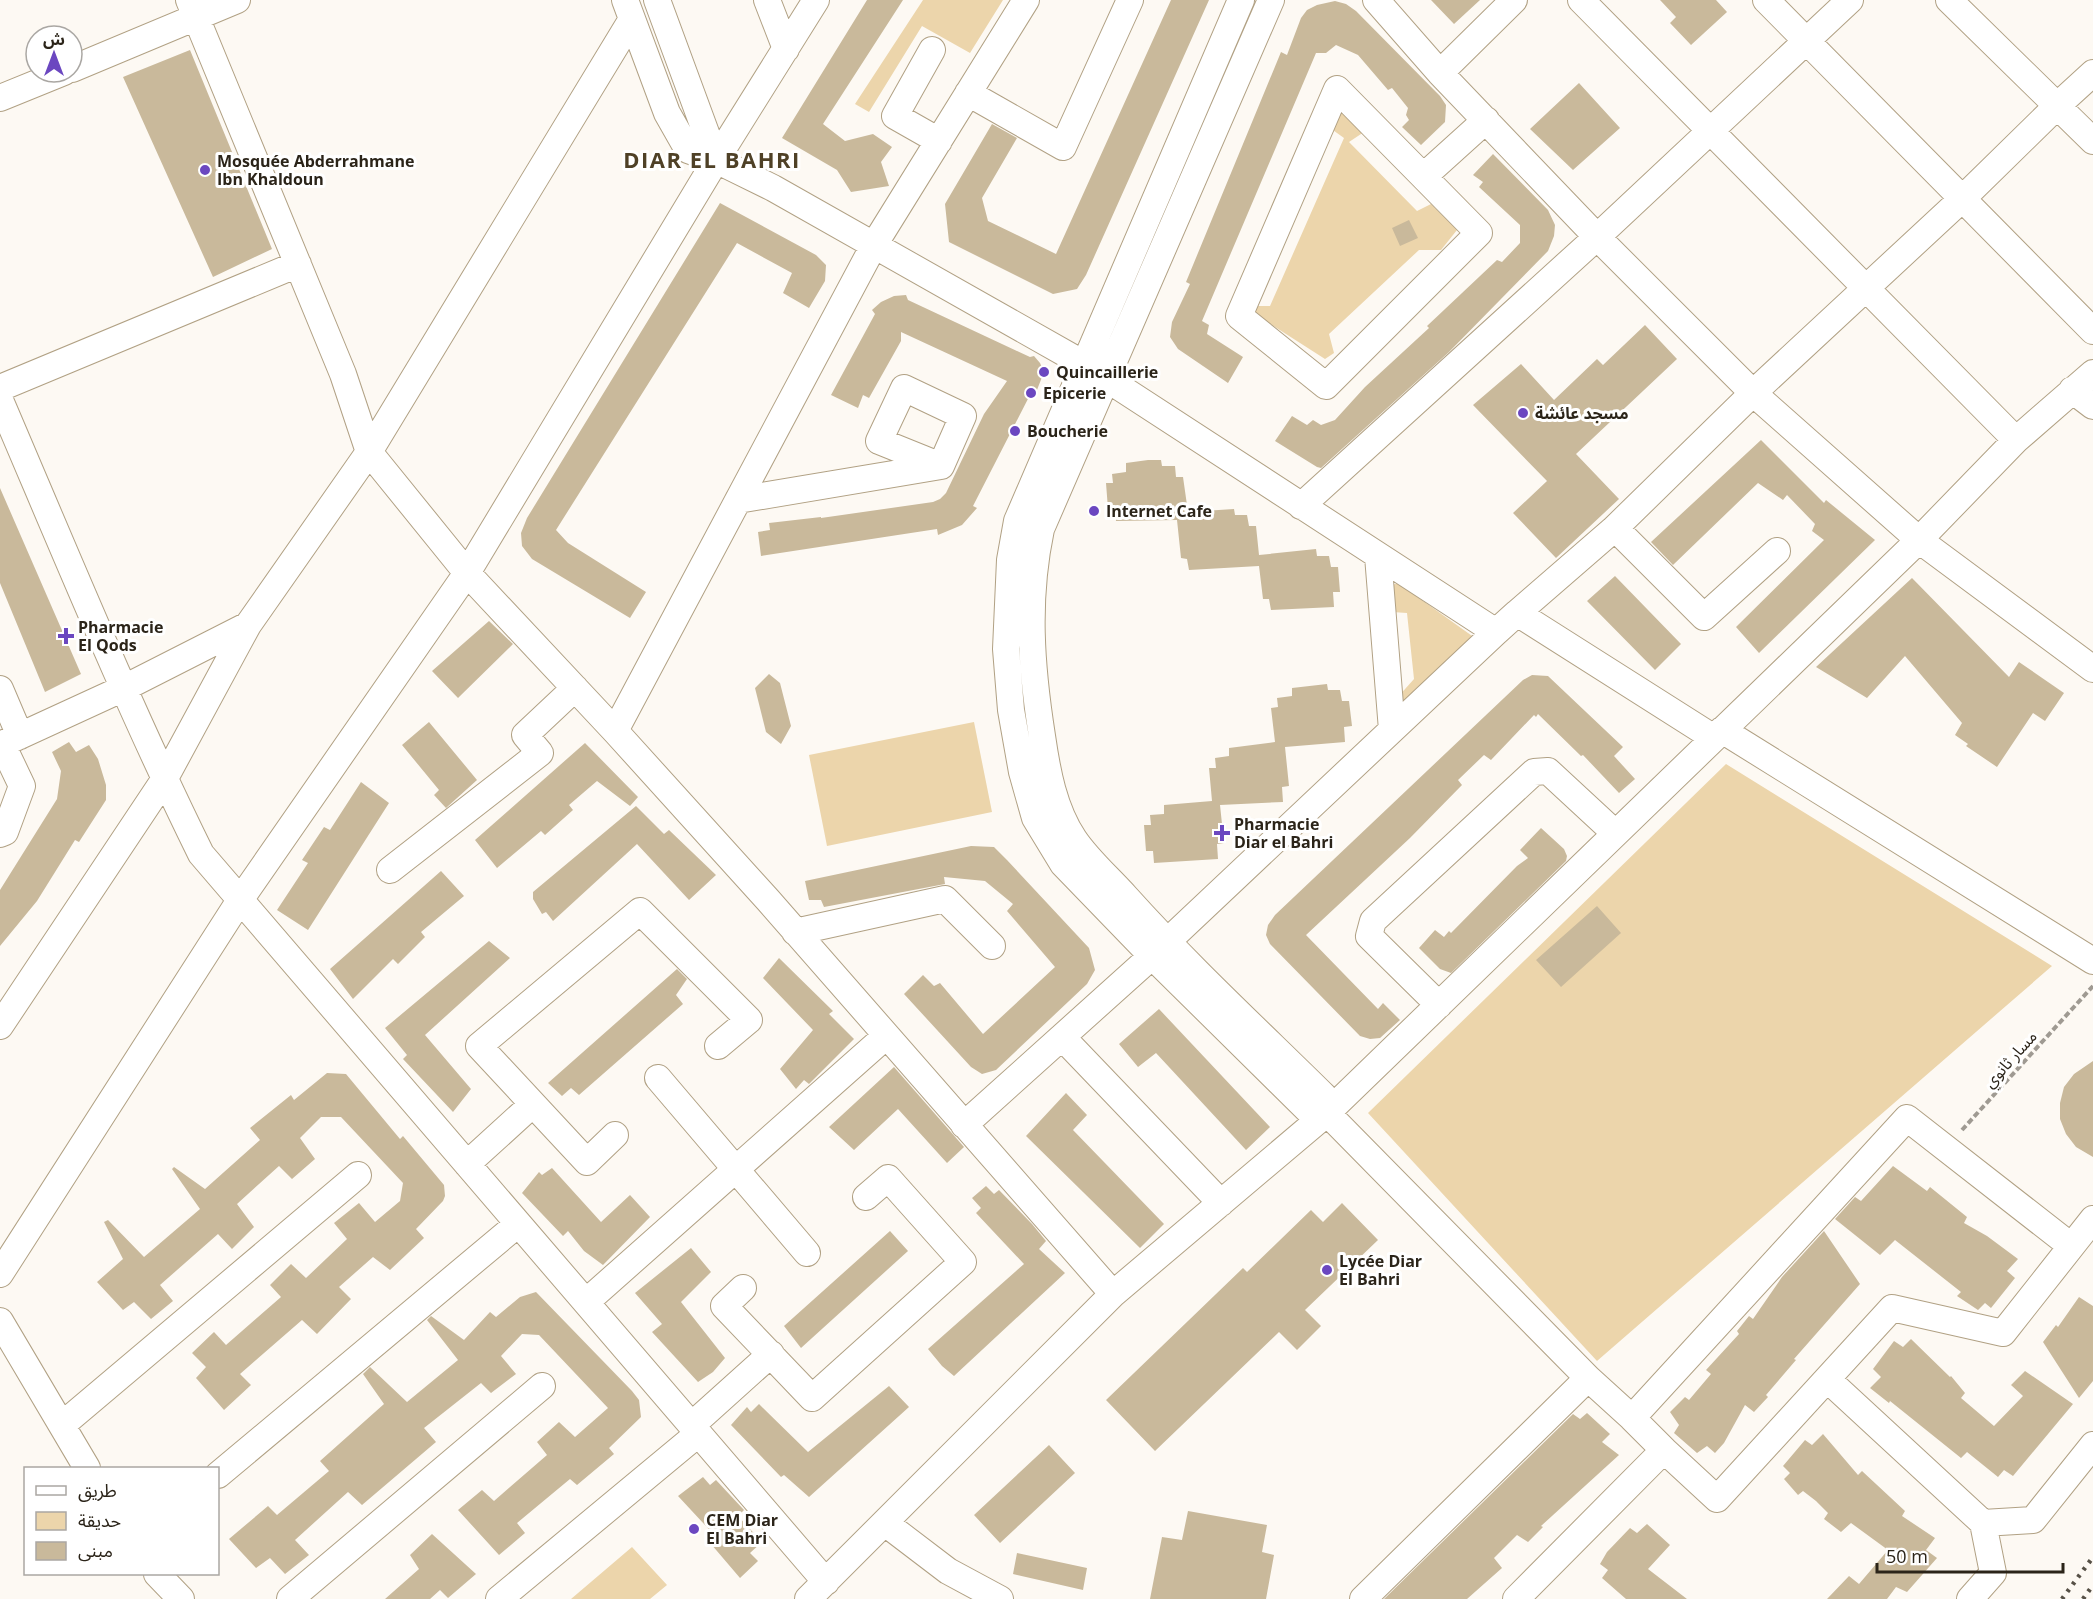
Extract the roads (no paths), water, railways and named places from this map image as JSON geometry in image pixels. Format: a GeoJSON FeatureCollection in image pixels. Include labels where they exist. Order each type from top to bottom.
{"type":"FeatureCollection","features":[{"type":"Feature","properties":{"kind":"street"},"geometry":{"type":"LineString","coordinates":[[84,63],[193,9],[237,0]]}},
{"type":"Feature","properties":{"kind":"street"},"geometry":{"type":"LineString","coordinates":[[657,0],[716,160]]}},
{"type":"Feature","properties":{"kind":"street"},"geometry":{"type":"LineString","coordinates":[[767,0],[786,49]]}},
{"type":"Feature","properties":{"kind":"street"},"geometry":{"type":"LineString","coordinates":[[0,1274],[240,900],[467,573],[716,160],[816,0]]}},
{"type":"Feature","properties":{"kind":"street"},"geometry":{"type":"LineString","coordinates":[[615,731],[874,245],[1026,0]]}},
{"type":"Feature","properties":{"kind":"street"},"geometry":{"type":"LineString","coordinates":[[968,93],[1063,147],[1130,0]]}},
{"type":"Feature","properties":{"kind":"street"},"geometry":{"type":"LineString","coordinates":[[1159,949],[1063,864],[1035,818],[1022,772],[1011,710],[1006,649],[1010,560],[1017,521],[1241,0]]}},
{"type":"Feature","properties":{"kind":"street"},"geometry":{"type":"LineString","coordinates":[[1271,0],[1041,529],[1034,564],[1031,606],[1034,684],[1046,766],[1061,814],[1075,840],[1159,949],[1311,1113],[1327,1113],[1588,1378],[1717,1499],[1892,1308],[2003,1333],[2093,1219]]}},
{"type":"Feature","properties":{"kind":"street"},"geometry":{"type":"LineString","coordinates":[[1376,0],[1440,73],[1597,237],[1753,393],[1919,540],[2093,669]]}},
{"type":"Feature","properties":{"kind":"street"},"geometry":{"type":"LineString","coordinates":[[1440,73],[1514,0]]}},
{"type":"Feature","properties":{"kind":"street"},"geometry":{"type":"LineString","coordinates":[[1581,0],[2016,440]]}},
{"type":"Feature","properties":{"kind":"street"},"geometry":{"type":"LineString","coordinates":[[1766,0],[2093,331]]}},
{"type":"Feature","properties":{"kind":"street"},"geometry":{"type":"LineString","coordinates":[[1301,506],[1597,237],[1850,0]]}},
{"type":"Feature","properties":{"kind":"street"},"geometry":{"type":"LineString","coordinates":[[1949,0],[2093,141]]}},
{"type":"Feature","properties":{"kind":"street"},"geometry":{"type":"LineString","coordinates":[[193,9],[343,374],[369,452],[467,573],[615,731],[1113,1294]]}},
{"type":"Feature","properties":{"kind":"street"},"geometry":{"type":"LineString","coordinates":[[628,10],[667,113],[688,150],[716,160],[773,188],[1084,364],[1496,632]]}},
{"type":"Feature","properties":{"kind":"street"},"geometry":{"type":"LineString","coordinates":[[0,1026],[164,780],[248,625],[369,452],[628,10]]}},
{"type":"Feature","properties":{"kind":"street"},"geometry":{"type":"LineString","coordinates":[[932,50],[895,116],[939,141]]}},
{"type":"Feature","properties":{"kind":"street"},"geometry":{"type":"LineString","coordinates":[[964,1125],[1159,949],[1496,632],[1615,528],[1753,393],[1962,199],[2093,73]]}},
{"type":"Feature","properties":{"kind":"street"},"geometry":{"type":"LineString","coordinates":[[0,98],[34,84]]}},
{"type":"Feature","properties":{"kind":"street"},"geometry":{"type":"LineString","coordinates":[[1337,89],[1424,176],[1479,233],[1326,386],[1239,316],[1337,89]]}},
{"type":"Feature","properties":{"kind":"street"},"geometry":{"type":"LineString","coordinates":[[1424,176],[1486,120]]}},
{"type":"Feature","properties":{"kind":"street"},"geometry":{"type":"LineString","coordinates":[[0,388],[298,264]]}},
{"type":"Feature","properties":{"kind":"street"},"geometry":{"type":"LineString","coordinates":[[0,400],[164,780],[201,854],[695,1429],[817,1590],[1113,1294],[1327,1113],[1919,540],[2016,440],[2093,373]]}},
{"type":"Feature","properties":{"kind":"street"},"geometry":{"type":"LineString","coordinates":[[2072,390],[2093,406]]}},
{"type":"Feature","properties":{"kind":"street"},"geometry":{"type":"LineString","coordinates":[[738,500],[941,466]]}},
{"type":"Feature","properties":{"kind":"street"},"geometry":{"type":"LineString","coordinates":[[1615,528],[1704,617],[1777,551]]}},
{"type":"Feature","properties":{"kind":"street"},"geometry":{"type":"LineString","coordinates":[[1378,556],[1392,730]]}},
{"type":"Feature","properties":{"kind":"street"},"geometry":{"type":"LineString","coordinates":[[1517,613],[2093,961]]}},
{"type":"Feature","properties":{"kind":"street"},"geometry":{"type":"LineString","coordinates":[[7,742],[124,688],[248,625]]}},
{"type":"Feature","properties":{"kind":"street"},"geometry":{"type":"LineString","coordinates":[[390,870],[540,753],[525,735],[575,688]]}},
{"type":"Feature","properties":{"kind":"street"},"geometry":{"type":"LineString","coordinates":[[0,689],[7,742],[22,786],[5,832],[0,834]]}},
{"type":"Feature","properties":{"kind":"street"},"geometry":{"type":"LineString","coordinates":[[1439,1005],[1369,936],[1373,921],[1534,772],[1548,771],[1615,833]]}},
{"type":"Feature","properties":{"kind":"street"},"geometry":{"type":"LineString","coordinates":[[795,932],[945,899],[992,946]]}},
{"type":"Feature","properties":{"kind":"street"},"geometry":{"type":"LineString","coordinates":[[615,1135],[587,1162],[479,1046],[640,911],[749,1020],[718,1046]]}},
{"type":"Feature","properties":{"kind":"street"},"geometry":{"type":"LineString","coordinates":[[586,1302],[886,1036]]}},
{"type":"Feature","properties":{"kind":"street"},"geometry":{"type":"LineString","coordinates":[[1062,1037],[1221,1203]]}},
{"type":"Feature","properties":{"kind":"street"},"geometry":{"type":"LineString","coordinates":[[658,1078],[807,1253]]}},
{"type":"Feature","properties":{"kind":"street"},"geometry":{"type":"LineString","coordinates":[[467,1164],[534,1104]]}},
{"type":"Feature","properties":{"kind":"street"},"geometry":{"type":"LineString","coordinates":[[1632,1418],[1907,1118],[2071,1246]]}},
{"type":"Feature","properties":{"kind":"street"},"geometry":{"type":"LineString","coordinates":[[62,1425],[358,1175]]}},
{"type":"Feature","properties":{"kind":"street"},"geometry":{"type":"LineString","coordinates":[[743,1288],[724,1306],[812,1398],[963,1262],[888,1178],[866,1197]]}},
{"type":"Feature","properties":{"kind":"street"},"geometry":{"type":"LineString","coordinates":[[219,1474],[518,1224]]}},
{"type":"Feature","properties":{"kind":"street"},"geometry":{"type":"LineString","coordinates":[[0,1321],[86,1467]]}},
{"type":"Feature","properties":{"kind":"street"},"geometry":{"type":"LineString","coordinates":[[499,1599],[695,1429],[771,1354]]}},
{"type":"Feature","properties":{"kind":"street"},"geometry":{"type":"LineString","coordinates":[[1363,1599],[1588,1378]]}},
{"type":"Feature","properties":{"kind":"street"},"geometry":{"type":"LineString","coordinates":[[1827,1379],[1983,1523],[1994,1573],[1970,1599]]}},
{"type":"Feature","properties":{"kind":"street"},"geometry":{"type":"LineString","coordinates":[[290,1599],[542,1386]]}},
{"type":"Feature","properties":{"kind":"street"},"geometry":{"type":"LineString","coordinates":[[1983,1523],[2033,1520],[2093,1444]]}},
{"type":"Feature","properties":{"kind":"street"},"geometry":{"type":"LineString","coordinates":[[1516,1599],[1664,1450]]}},
{"type":"Feature","properties":{"kind":"street"},"geometry":{"type":"LineString","coordinates":[[885,1523],[948,1571],[1000,1599]]}},
{"type":"Feature","properties":{"kind":"street"},"geometry":{"type":"LineString","coordinates":[[158,1575],[181,1599]]}},
{"type":"Feature","properties":{"kind":"railway"},"geometry":{"type":"LineString","coordinates":[[2062,1599],[2093,1557]]}},
{"type":"Feature","properties":{"kind":"railway"},"geometry":{"type":"LineString","coordinates":[[2083,1599],[2093,1585]]}},
{"type":"Feature","properties":{"kind":"place","name":"Mosquée Abderrahmane Ibn Khaldoun"},"geometry":{"type":"Point","coordinates":[205,170]}},
{"type":"Feature","properties":{"kind":"place","name":"Quincaillerie"},"geometry":{"type":"Point","coordinates":[1044,372]}},
{"type":"Feature","properties":{"kind":"place","name":"Epicerie"},"geometry":{"type":"Point","coordinates":[1031,393]}},
{"type":"Feature","properties":{"kind":"place","name":"مسجد عائشة"},"geometry":{"type":"Point","coordinates":[1523,413]}},
{"type":"Feature","properties":{"kind":"place","name":"Boucherie"},"geometry":{"type":"Point","coordinates":[1015,431]}},
{"type":"Feature","properties":{"kind":"place","name":"Internet Cafe"},"geometry":{"type":"Point","coordinates":[1094,511]}},
{"type":"Feature","properties":{"kind":"place","name":"Pharmacie El Qods"},"geometry":{"type":"Point","coordinates":[66,636]}},
{"type":"Feature","properties":{"kind":"place","name":"Pharmacie Diar el Bahri"},"geometry":{"type":"Point","coordinates":[1222,833]}},
{"type":"Feature","properties":{"kind":"place","name":"Lycée Diar El Bahri"},"geometry":{"type":"Point","coordinates":[1327,1270]}},
{"type":"Feature","properties":{"kind":"place","name":"CEM Diar El Bahri"},"geometry":{"type":"Point","coordinates":[694,1529]}},
{"type":"Feature","properties":{"kind":"district","name":"DIAR EL BAHRI"},"geometry":{"type":"Point","coordinates":[712,160]}}]}
